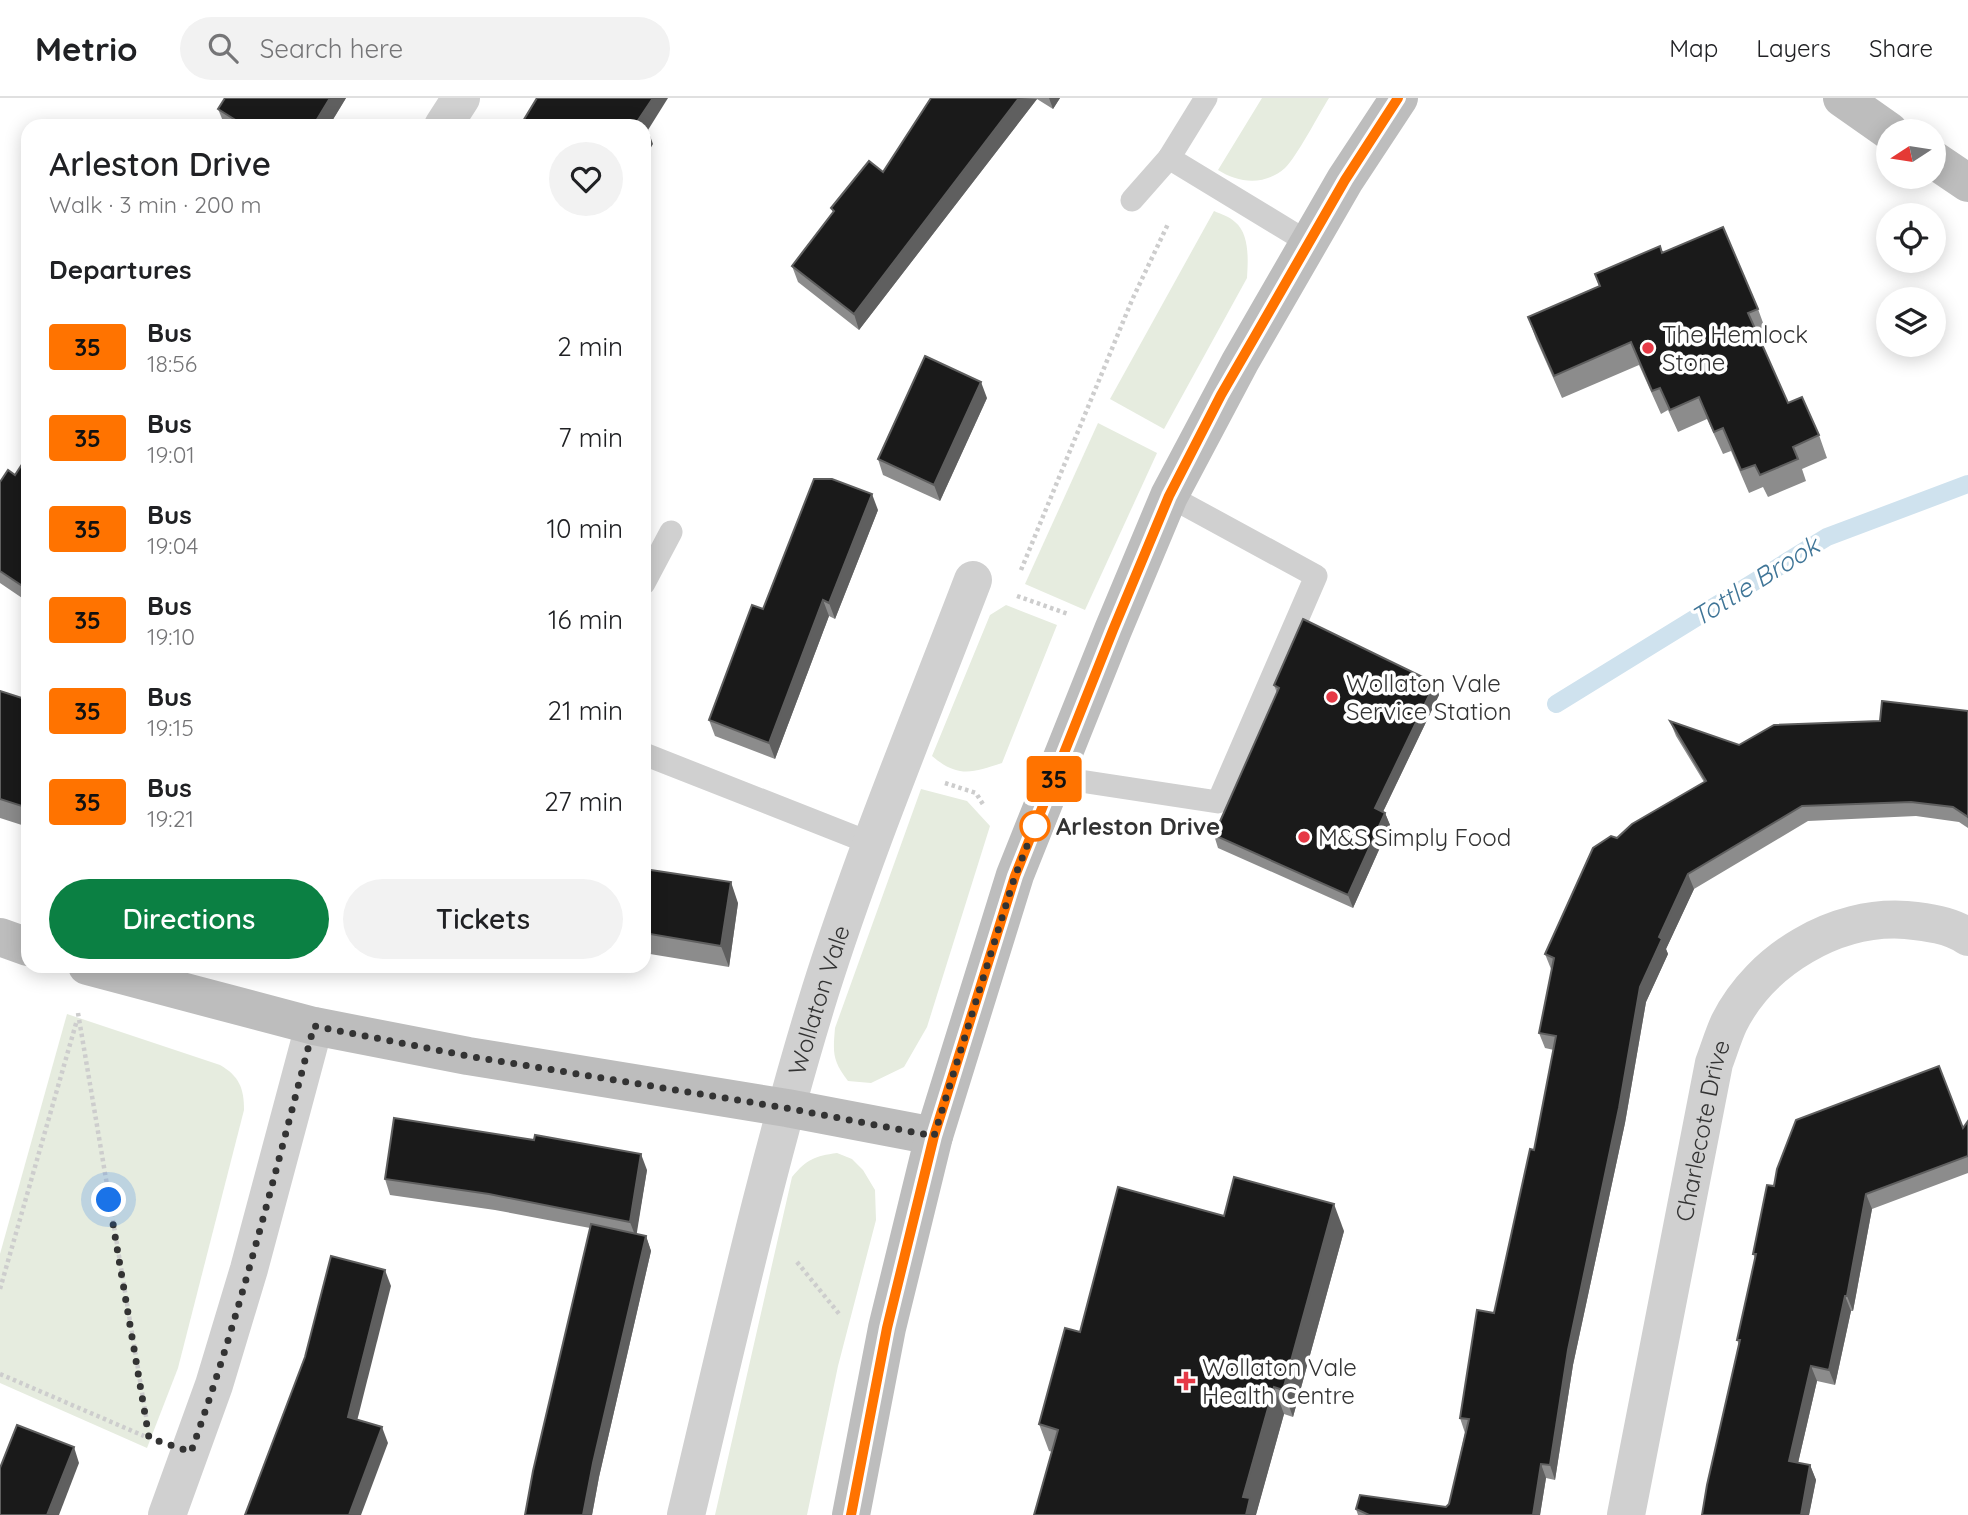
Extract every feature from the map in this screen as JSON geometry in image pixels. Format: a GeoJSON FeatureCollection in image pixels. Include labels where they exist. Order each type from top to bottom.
{"type":"FeatureCollection","features":[{"type":"Feature","properties":{"kind":"street"},"geometry":{"type":"LineString","coordinates":[[448,119],[461,98]]}},
{"type":"Feature","properties":{"kind":"street"},"geometry":{"type":"LineString","coordinates":[[851,1515],[887,1328],[934,1136],[1015,876],[1169,496],[1221,395],[1345,180],[1399,98]]}},
{"type":"Feature","properties":{"kind":"street"},"geometry":{"type":"LineString","coordinates":[[1842,98],[1876,122]]}},
{"type":"Feature","properties":{"kind":"street"},"geometry":{"type":"LineString","coordinates":[[1946,168],[1968,183]]}},
{"type":"Feature","properties":{"kind":"street","name":"Wollaton Vale"},"geometry":{"type":"LineString","coordinates":[[687,1515],[786,1108],[820,992],[870,843],[974,580]]}},
{"type":"Feature","properties":{"kind":"street","name":"Charlecote Drive"},"geometry":{"type":"LineString","coordinates":[[1626,1515],[1714,1063],[1730,1022],[1751,990],[1774,968],[1814,938],[1840,928],[1884,919],[1926,922],[1959,931],[1968,937]]}},
{"type":"Feature","properties":{"kind":"street"},"geometry":{"type":"LineString","coordinates":[[0,937],[21,944]]}},
{"type":"Feature","properties":{"kind":"street"},"geometry":{"type":"LineString","coordinates":[[114,973],[314,1026],[468,1056],[786,1108],[934,1136]]}},
{"type":"Feature","properties":{"kind":"street"},"geometry":{"type":"LineString","coordinates":[[167,1515],[215,1385],[314,1026]]}},
{"type":"Feature","properties":{"kind":"lane"},"geometry":{"type":"LineString","coordinates":[[1132,200],[1169,158],[1206,98]]}},
{"type":"Feature","properties":{"kind":"lane"},"geometry":{"type":"LineString","coordinates":[[1169,158],[1309,243]]}},
{"type":"Feature","properties":{"kind":"lane"},"geometry":{"type":"LineString","coordinates":[[1054,777],[1218,802],[1316,576],[1169,496]]}},
{"type":"Feature","properties":{"kind":"lane"},"geometry":{"type":"LineString","coordinates":[[651,570],[671,533]]}},
{"type":"Feature","properties":{"kind":"lane"},"geometry":{"type":"LineString","coordinates":[[651,757],[870,843]]}},
{"type":"Feature","properties":{"kind":"path"},"geometry":{"type":"LineString","coordinates":[[1010,593],[1132,300],[1195,174]]}},
{"type":"Feature","properties":{"kind":"path"},"geometry":{"type":"LineString","coordinates":[[974,580],[1113,630]]}},
{"type":"Feature","properties":{"kind":"path"},"geometry":{"type":"LineString","coordinates":[[0,1289],[78,1016],[87,973]]}},
{"type":"Feature","properties":{"kind":"path"},"geometry":{"type":"LineString","coordinates":[[0,1374],[149,1438],[78,1016]]}},
{"type":"Feature","properties":{"kind":"path"},"geometry":{"type":"LineString","coordinates":[[759,1216],[841,1317]]}},
{"type":"Feature","properties":{"kind":"shaded area"},"geometry":{"type":"Polygon","coordinates":[[[1262,98],[1329,98],[1285,168],[1260,180],[1234,178],[1218,170],[1262,98]]]}},
{"type":"Feature","properties":{"kind":"shaded area"},"geometry":{"type":"Polygon","coordinates":[[[1214,211],[1233,220],[1243,233],[1247,248],[1247,278],[1164,429],[1110,399],[1214,211]]]}},
{"type":"Feature","properties":{"kind":"shaded area"},"geometry":{"type":"Polygon","coordinates":[[[1098,423],[1157,453],[1085,610],[1025,584],[1098,423]]]}},
{"type":"Feature","properties":{"kind":"shaded area"},"geometry":{"type":"Polygon","coordinates":[[[1006,605],[1057,625],[1002,763],[974,771],[958,771],[932,756],[990,615],[1006,605]]]}},
{"type":"Feature","properties":{"kind":"shaded area"},"geometry":{"type":"Polygon","coordinates":[[[921,789],[967,801],[990,826],[927,1027],[904,1067],[871,1083],[848,1081],[835,1056],[835,1028],[921,789]]]}},
{"type":"Feature","properties":{"kind":"shaded area"},"geometry":{"type":"Polygon","coordinates":[[[67,1014],[220,1065],[236,1078],[243,1095],[244,1110],[178,1368],[147,1448],[0,1383],[0,1254],[67,1014]]]}},
{"type":"Feature","properties":{"kind":"shaded area"},"geometry":{"type":"Polygon","coordinates":[[[837,1153],[852,1159],[863,1170],[875,1190],[876,1220],[838,1366],[807,1515],[715,1515],[792,1177],[812,1159],[837,1153]]]}},
{"type":"Feature","properties":{"kind":"building"},"geometry":{"type":"Polygon","coordinates":[[[225,98],[330,98],[317,119],[234,119],[218,109],[225,98]]]}},
{"type":"Feature","properties":{"kind":"building"},"geometry":{"type":"Polygon","coordinates":[[[537,98],[653,98],[639,119],[524,119],[537,98]]]}},
{"type":"Feature","properties":{"kind":"building"},"geometry":{"type":"Polygon","coordinates":[[[931,98],[1019,98],[854,314],[792,266],[834,211],[831,208],[869,161],[883,172],[931,98]]]}},
{"type":"Feature","properties":{"kind":"building","name":"The Hemlock Stone"},"geometry":{"type":"Polygon","coordinates":[[[1723,227],[1758,309],[1748,313],[1788,403],[1802,397],[1819,435],[1793,447],[1798,459],[1760,475],[1755,465],[1741,470],[1723,428],[1714,432],[1699,397],[1670,410],[1660,388],[1652,391],[1631,342],[1554,376],[1528,317],[1600,286],[1595,274],[1660,246],[1662,253],[1723,227]]]}},
{"type":"Feature","properties":{"kind":"building"},"geometry":{"type":"Polygon","coordinates":[[[925,356],[981,382],[934,485],[878,459],[925,356]]]}},
{"type":"Feature","properties":{"kind":"building"},"geometry":{"type":"Polygon","coordinates":[[[21,466],[21,585],[0,571],[0,482],[8,470],[15,475],[21,466]]]}},
{"type":"Feature","properties":{"kind":"building"},"geometry":{"type":"Polygon","coordinates":[[[814,479],[832,479],[872,494],[829,603],[823,600],[769,743],[709,720],[752,605],[763,609],[814,479]]]}},
{"type":"Feature","properties":{"kind":"building"},"geometry":{"type":"Polygon","coordinates":[[[1303,619],[1435,683],[1375,808],[1385,813],[1348,895],[1214,835],[1279,688],[1274,685],[1303,619]]]}},
{"type":"Feature","properties":{"kind":"building"},"geometry":{"type":"Polygon","coordinates":[[[0,691],[21,698],[21,806],[0,799],[0,691]]]}},
{"type":"Feature","properties":{"kind":"building"},"geometry":{"type":"Polygon","coordinates":[[[1882,701],[1968,711],[1968,817],[1953,807],[1911,802],[1802,806],[1688,874],[1640,987],[1619,1108],[1568,1350],[1550,1465],[1541,1464],[1533,1515],[1369,1515],[1356,1509],[1360,1495],[1446,1507],[1449,1504],[1469,1419],[1460,1418],[1477,1310],[1494,1313],[1530,1149],[1534,1150],[1556,1036],[1539,1033],[1554,958],[1545,954],[1593,848],[1611,836],[1617,838],[1632,824],[1706,781],[1670,721],[1739,745],[1774,725],[1880,721],[1882,701]]]}},
{"type":"Feature","properties":{"kind":"building"},"geometry":{"type":"Polygon","coordinates":[[[651,870],[731,882],[721,946],[651,934],[651,870]]]}},
{"type":"Feature","properties":{"kind":"building"},"geometry":{"type":"Polygon","coordinates":[[[1939,1066],[1963,1128],[1968,1121],[1968,1156],[1866,1194],[1847,1296],[1829,1370],[1811,1366],[1789,1461],[1810,1465],[1801,1515],[1702,1515],[1740,1340],[1737,1340],[1756,1254],[1753,1254],[1767,1185],[1774,1186],[1777,1169],[1796,1120],[1939,1066]]]}},
{"type":"Feature","properties":{"kind":"building"},"geometry":{"type":"Polygon","coordinates":[[[394,1118],[534,1140],[535,1135],[641,1154],[630,1222],[489,1194],[385,1179],[394,1118]]]}},
{"type":"Feature","properties":{"kind":"building","name":"Wollaton Vale Health Centre"},"geometry":{"type":"Polygon","coordinates":[[[1234,1177],[1334,1204],[1283,1390],[1274,1387],[1243,1497],[1250,1498],[1246,1515],[1034,1515],[1058,1430],[1039,1424],[1065,1328],[1080,1332],[1118,1187],[1224,1216],[1234,1177]]]}},
{"type":"Feature","properties":{"kind":"building"},"geometry":{"type":"Polygon","coordinates":[[[591,1224],[646,1236],[583,1515],[525,1515],[533,1471],[591,1224]]]}},
{"type":"Feature","properties":{"kind":"building"},"geometry":{"type":"Polygon","coordinates":[[[331,1256],[385,1270],[348,1417],[382,1427],[349,1515],[245,1515],[305,1357],[331,1256]]]}},
{"type":"Feature","properties":{"kind":"building"},"geometry":{"type":"Polygon","coordinates":[[[17,1425],[74,1447],[47,1515],[0,1515],[0,1468],[17,1425]]]}},
{"type":"Feature","properties":{"kind":"waterway","name":"Tottle Brook"},"geometry":{"type":"LineString","coordinates":[[1556,704],[1827,537],[1968,484]]}},
{"type":"Feature","properties":{"kind":"bus line","name":"35"},"geometry":{"type":"LineString","coordinates":[[851,1515],[887,1328],[934,1136],[1015,876],[1169,496],[1221,395],[1345,180],[1398,98]]}},
{"type":"Feature","properties":{"kind":"place","name":"The Hemlock Stone"},"geometry":{"type":"Point","coordinates":[1648,348]}},
{"type":"Feature","properties":{"kind":"place","name":"Wollaton Vale Service Station"},"geometry":{"type":"Point","coordinates":[1332,697]}},
{"type":"Feature","properties":{"kind":"place","name":"Arleston Drive"},"geometry":{"type":"Point","coordinates":[1035,826]}},
{"type":"Feature","properties":{"kind":"place","name":"M&S Simply Food"},"geometry":{"type":"Point","coordinates":[1304,837]}},
{"type":"Feature","properties":{"kind":"place","name":"Wollaton Vale Health Centre"},"geometry":{"type":"Point","coordinates":[1186,1381]}},
{"type":"Feature","properties":{"kind":"route"},"geometry":{"type":"LineString","coordinates":[[109,1200],[149,1438],[191,1452],[215,1385],[249,1269],[314,1026],[468,1056],[786,1108],[934,1136],[1015,876],[1035,826]]}}]}
